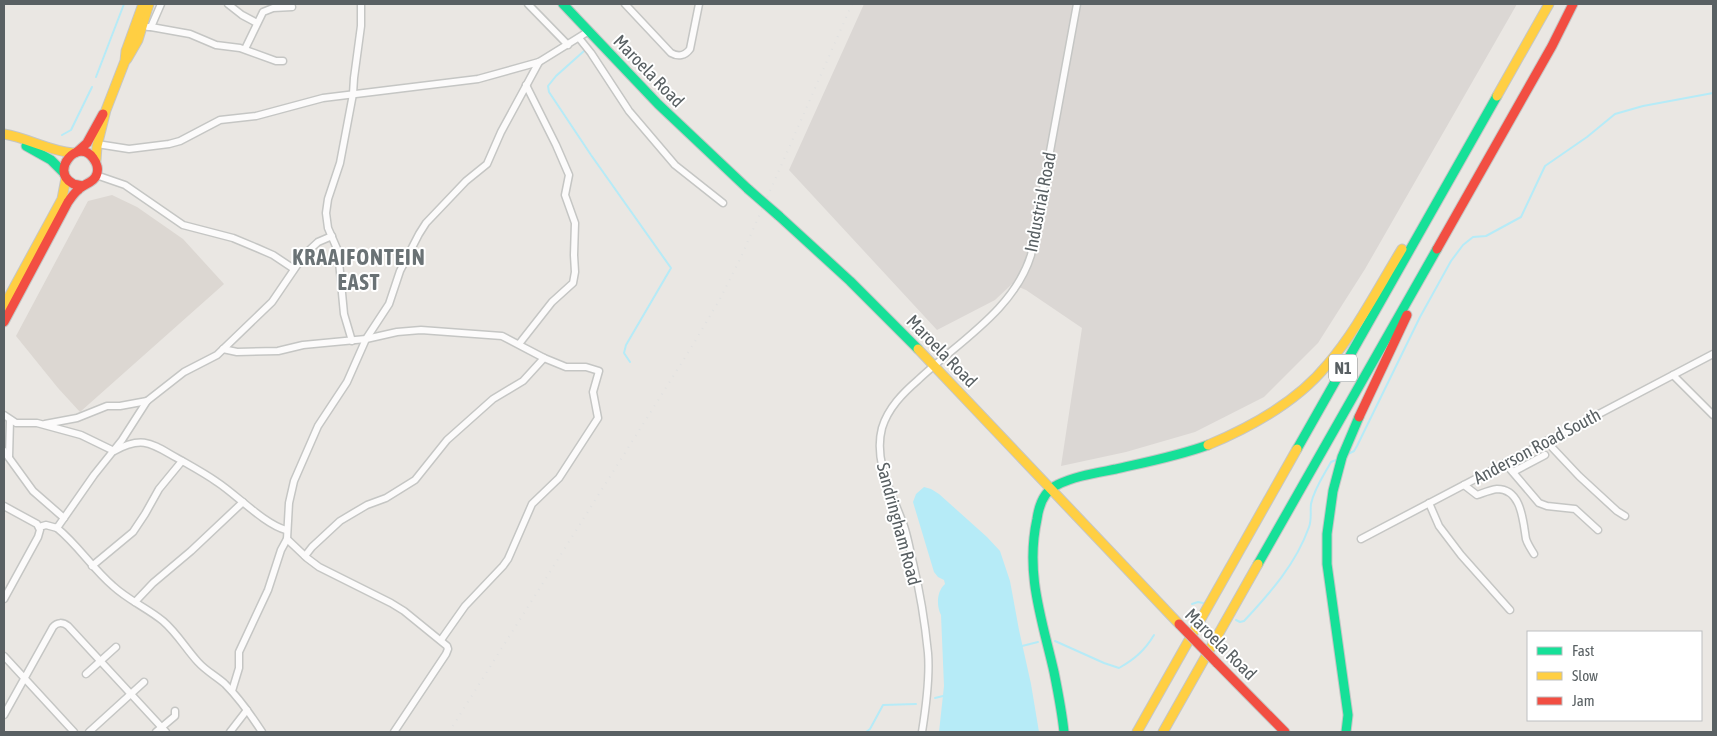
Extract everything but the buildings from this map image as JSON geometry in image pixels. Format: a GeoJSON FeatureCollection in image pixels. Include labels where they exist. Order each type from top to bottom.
{"type":"FeatureCollection","features":[{"type":"Feature","properties":{"kind":"main road"},"geometry":{"type":"LineString","coordinates":[[125,61],[126,51],[143,4]]}},
{"type":"Feature","properties":{"kind":"main road"},"geometry":{"type":"LineString","coordinates":[[4,322],[68,202],[74,193],[90,183],[96,175],[98,168],[96,160],[97,144],[106,110],[125,61],[146,27],[149,4]]}},
{"type":"Feature","properties":{"kind":"main road","name":"Maroela Road"},"geometry":{"type":"LineString","coordinates":[[563,4],[658,104],[850,281],[934,365],[1217,664],[1285,732]]}},
{"type":"Feature","properties":{"kind":"main road","name":"N1"},"geometry":{"type":"LineString","coordinates":[[1137,732],[1550,4]]}},
{"type":"Feature","properties":{"kind":"main road","name":"N1"},"geometry":{"type":"LineString","coordinates":[[1163,732],[1552,46],[1573,4]]}},
{"type":"Feature","properties":{"kind":"main road"},"geometry":{"type":"LineString","coordinates":[[4,306],[62,199],[65,175],[64,163],[68,157],[87,142],[106,110]]}},
{"type":"Feature","properties":{"kind":"main road"},"geometry":{"type":"LineString","coordinates":[[1064,732],[1054,672],[1034,589],[1031,565],[1034,525],[1042,500],[1050,489],[1072,479],[1185,453],[1220,441],[1247,428],[1290,399],[1317,375],[1339,350],[1475,134]]}},
{"type":"Feature","properties":{"kind":"main road"},"geometry":{"type":"LineString","coordinates":[[4,136],[18,137],[55,152],[88,153],[96,160]]}},
{"type":"Feature","properties":{"kind":"main road"},"geometry":{"type":"LineString","coordinates":[[4,136],[51,160],[73,184],[83,186]]}},
{"type":"Feature","properties":{"kind":"main road"},"geometry":{"type":"LineString","coordinates":[[1346,732],[1348,715],[1345,686],[1327,564],[1333,491],[1342,456],[1354,427],[1448,228]]}},
{"type":"Feature","properties":{"kind":"street"},"geometry":{"type":"LineString","coordinates":[[161,4],[146,27],[190,34],[216,45],[245,49],[276,61],[283,61]]}},
{"type":"Feature","properties":{"kind":"street"},"geometry":{"type":"LineString","coordinates":[[228,4],[242,15],[257,23]]}},
{"type":"Feature","properties":{"kind":"street"},"geometry":{"type":"LineString","coordinates":[[352,341],[343,306],[338,251],[326,221],[327,206],[340,163],[353,94],[361,26],[361,4]]}},
{"type":"Feature","properties":{"kind":"street"},"geometry":{"type":"LineString","coordinates":[[528,4],[568,45]]}},
{"type":"Feature","properties":{"kind":"street"},"geometry":{"type":"LineString","coordinates":[[625,4],[670,53],[676,55],[688,52],[691,46],[699,4]]}},
{"type":"Feature","properties":{"kind":"street","name":"Industrial Road"},"geometry":{"type":"LineString","coordinates":[[934,365],[1010,297],[1026,269],[1031,255],[1077,4]]}},
{"type":"Feature","properties":{"kind":"street"},"geometry":{"type":"LineString","coordinates":[[245,49],[263,12],[268,9],[292,7]]}},
{"type":"Feature","properties":{"kind":"street"},"geometry":{"type":"LineString","coordinates":[[97,144],[129,149],[169,144],[186,138],[220,120],[256,116],[316,100],[353,94],[466,82],[540,62],[589,31]]}},
{"type":"Feature","properties":{"kind":"street"},"geometry":{"type":"LineString","coordinates":[[579,38],[629,111],[675,165],[723,203]]}},
{"type":"Feature","properties":{"kind":"street"},"geometry":{"type":"LineString","coordinates":[[232,691],[239,668],[239,652],[268,590],[281,550],[287,539],[289,502],[294,481],[318,426],[355,367],[366,340],[389,304],[400,270],[426,223],[466,181],[486,164],[501,132],[540,62]]}},
{"type":"Feature","properties":{"kind":"street"},"geometry":{"type":"LineString","coordinates":[[519,344],[552,302],[573,283],[575,272],[575,224],[565,194],[569,175],[526,85]]}},
{"type":"Feature","properties":{"kind":"street"},"geometry":{"type":"LineString","coordinates":[[96,175],[125,185],[183,225],[233,238],[273,255],[294,269]]}},
{"type":"Feature","properties":{"kind":"street"},"geometry":{"type":"LineString","coordinates":[[57,528],[94,475],[114,451],[147,401],[184,372],[208,361],[223,349],[272,302],[294,269],[312,247],[332,236]]}},
{"type":"Feature","properties":{"kind":"street"},"geometry":{"type":"LineString","coordinates":[[223,349],[237,352],[278,351],[303,345],[366,340],[397,332],[421,330],[502,336],[566,367],[599,371],[593,392],[598,418],[559,478],[532,504],[508,559],[465,606],[441,640]]}},
{"type":"Feature","properties":{"kind":"street","name":"Anderson Road South"},"geometry":{"type":"LineString","coordinates":[[1361,539],[1546,440],[1713,354]]}},
{"type":"Feature","properties":{"kind":"street"},"geometry":{"type":"LineString","coordinates":[[305,556],[328,532],[352,513],[367,504],[386,498],[415,480],[447,440],[493,400],[523,381],[544,358]]}},
{"type":"Feature","properties":{"kind":"street","name":"Sandringham Road"},"geometry":{"type":"LineString","coordinates":[[922,732],[928,654],[921,607],[905,528],[885,478],[880,447],[886,416],[894,403],[934,365]]}},
{"type":"Feature","properties":{"kind":"street"},"geometry":{"type":"LineString","coordinates":[[1673,374],[1713,415]]}},
{"type":"Feature","properties":{"kind":"street"},"geometry":{"type":"LineString","coordinates":[[44,425],[77,418],[107,406],[120,406],[147,401]]}},
{"type":"Feature","properties":{"kind":"street"},"geometry":{"type":"LineString","coordinates":[[4,416],[16,423],[38,423],[81,436],[114,451]]}},
{"type":"Feature","properties":{"kind":"street"},"geometry":{"type":"LineString","coordinates":[[9,456],[10,420]]}},
{"type":"Feature","properties":{"kind":"street"},"geometry":{"type":"LineString","coordinates":[[1546,440],[1578,476],[1625,516]]}},
{"type":"Feature","properties":{"kind":"street"},"geometry":{"type":"LineString","coordinates":[[114,451],[130,443],[139,441],[149,442],[217,481],[243,502],[286,530]]}},
{"type":"Feature","properties":{"kind":"street"},"geometry":{"type":"LineString","coordinates":[[4,451],[33,491],[64,518]]}},
{"type":"Feature","properties":{"kind":"street"},"geometry":{"type":"LineString","coordinates":[[1513,472],[1545,455]]}},
{"type":"Feature","properties":{"kind":"street"},"geometry":{"type":"LineString","coordinates":[[92,566],[133,532],[159,489],[182,461]]}},
{"type":"Feature","properties":{"kind":"street"},"geometry":{"type":"LineString","coordinates":[[1505,463],[1539,503],[1547,506],[1575,509],[1598,530]]}},
{"type":"Feature","properties":{"kind":"street"},"geometry":{"type":"LineString","coordinates":[[1464,485],[1475,494],[1498,489],[1510,494],[1520,507],[1524,519],[1527,542],[1534,554]]}},
{"type":"Feature","properties":{"kind":"street"},"geometry":{"type":"LineString","coordinates":[[136,602],[153,583],[191,551],[243,502]]}},
{"type":"Feature","properties":{"kind":"street"},"geometry":{"type":"LineString","coordinates":[[1429,503],[1439,526],[1461,555],[1510,610]]}},
{"type":"Feature","properties":{"kind":"street"},"geometry":{"type":"LineString","coordinates":[[4,506],[37,524],[39,527]]}},
{"type":"Feature","properties":{"kind":"street"},"geometry":{"type":"LineString","coordinates":[[39,527],[46,525],[57,528],[77,546],[92,566],[121,594],[152,611],[165,622],[197,661],[232,691],[262,732]]}},
{"type":"Feature","properties":{"kind":"street"},"geometry":{"type":"LineString","coordinates":[[4,599],[38,537],[39,527]]}},
{"type":"Feature","properties":{"kind":"street"},"geometry":{"type":"LineString","coordinates":[[287,539],[305,556],[334,575],[391,603],[447,646],[446,654],[394,732]]}},
{"type":"Feature","properties":{"kind":"street"},"geometry":{"type":"LineString","coordinates":[[4,715],[57,623],[63,623],[68,626],[131,694],[161,731],[175,716],[175,711]]}},
{"type":"Feature","properties":{"kind":"street"},"geometry":{"type":"LineString","coordinates":[[86,674],[116,647]]}},
{"type":"Feature","properties":{"kind":"street"},"geometry":{"type":"LineString","coordinates":[[4,656],[74,732]]}},
{"type":"Feature","properties":{"kind":"street"},"geometry":{"type":"LineString","coordinates":[[89,732],[144,682]]}},
{"type":"Feature","properties":{"kind":"street"},"geometry":{"type":"LineString","coordinates":[[230,732],[247,710]]}},
{"type":"Feature","properties":{"kind":"shaded area"},"geometry":{"type":"Polygon","coordinates":[[[864,4],[1517,4],[1365,269],[1318,343],[1264,397],[1195,432],[1126,452],[1061,466],[1082,328],[1026,290],[1012,284],[995,300],[937,330],[789,170],[864,4]]]}},
{"type":"Feature","properties":{"kind":"shaded area"},"geometry":{"type":"Polygon","coordinates":[[[112,195],[137,207],[183,239],[224,284],[80,412],[16,336],[88,201],[112,195]]]}},
{"type":"Feature","properties":{"kind":"water"},"geometry":{"type":"Polygon","coordinates":[[[924,487],[939,494],[1000,551],[1010,581],[1039,732],[939,732],[944,686],[941,615],[938,607],[938,598],[940,590],[945,584],[944,580],[934,572],[913,502],[916,494],[924,487]]]}},
{"type":"Feature","properties":{"kind":"waterway"},"geometry":{"type":"LineString","coordinates":[[96,77],[124,4]]}},
{"type":"Feature","properties":{"kind":"waterway"},"geometry":{"type":"LineString","coordinates":[[584,51],[556,76],[548,86],[549,92],[671,268],[626,345],[624,353],[630,362]]}},
{"type":"Feature","properties":{"kind":"waterway"},"geometry":{"type":"LineString","coordinates":[[62,135],[71,130],[92,87]]}},
{"type":"Feature","properties":{"kind":"waterway"},"geometry":{"type":"LineString","coordinates":[[1348,454],[1354,451],[1357,446],[1420,317],[1451,261],[1463,245],[1473,237],[1486,236],[1521,217],[1545,166],[1587,137],[1615,114],[1643,106],[1713,93]]}},
{"type":"Feature","properties":{"kind":"waterway"},"geometry":{"type":"LineString","coordinates":[[1236,620],[1244,621],[1273,589],[1290,566],[1304,541],[1309,527],[1314,493],[1331,462],[1336,460]]}},
{"type":"Feature","properties":{"kind":"waterway"},"geometry":{"type":"LineString","coordinates":[[1192,604],[1203,603]]}},
{"type":"Feature","properties":{"kind":"waterway"},"geometry":{"type":"LineString","coordinates":[[1055,641],[1119,668],[1139,654],[1154,635]]}},
{"type":"Feature","properties":{"kind":"waterway"},"geometry":{"type":"LineString","coordinates":[[1022,646],[1038,642]]}},
{"type":"Feature","properties":{"kind":"waterway"},"geometry":{"type":"LineString","coordinates":[[935,698],[943,696]]}},
{"type":"Feature","properties":{"kind":"waterway"},"geometry":{"type":"LineString","coordinates":[[866,732],[870,729],[883,705],[916,704]]}},
{"type":"Feature","properties":{"kind":"railway"},"geometry":{"type":"LineString","coordinates":[[449,732],[720,299],[741,257],[852,4]]}},
{"type":"Feature","properties":{"kind":"traffic: fast"},"geometry":{"type":"LineString","coordinates":[[563,4],[658,104],[748,189]]}},
{"type":"Feature","properties":{"kind":"traffic: fast"},"geometry":{"type":"LineString","coordinates":[[1297,449],[1497,96]]}},
{"type":"Feature","properties":{"kind":"traffic: fast"},"geometry":{"type":"LineString","coordinates":[[26,146],[51,160],[64,173]]}},
{"type":"Feature","properties":{"kind":"traffic: fast"},"geometry":{"type":"LineString","coordinates":[[748,189],[779,216]]}},
{"type":"Feature","properties":{"kind":"traffic: fast"},"geometry":{"type":"LineString","coordinates":[[779,216],[850,281],[918,349]]}},
{"type":"Feature","properties":{"kind":"traffic: fast"},"geometry":{"type":"LineString","coordinates":[[1258,564],[1437,249]]}},
{"type":"Feature","properties":{"kind":"traffic: fast"},"geometry":{"type":"LineString","coordinates":[[1346,732],[1348,715],[1327,564],[1327,534],[1333,491],[1342,457],[1359,417]]}},
{"type":"Feature","properties":{"kind":"traffic: fast"},"geometry":{"type":"LineString","coordinates":[[1064,732],[1057,687],[1040,615],[1034,578],[1034,539],[1038,514],[1043,499],[1052,488],[1071,479],[1162,459],[1208,445]]}},
{"type":"Feature","properties":{"kind":"traffic: slow"},"geometry":{"type":"LineString","coordinates":[[96,160],[97,146],[106,110],[125,61],[126,51],[143,4]]}},
{"type":"Feature","properties":{"kind":"traffic: slow"},"geometry":{"type":"LineString","coordinates":[[127,59],[138,40],[149,4]]}},
{"type":"Feature","properties":{"kind":"traffic: slow"},"geometry":{"type":"LineString","coordinates":[[1497,96],[1549,4]]}},
{"type":"Feature","properties":{"kind":"traffic: slow"},"geometry":{"type":"LineString","coordinates":[[4,134],[22,138],[55,150],[73,153]]}},
{"type":"Feature","properties":{"kind":"traffic: slow"},"geometry":{"type":"LineString","coordinates":[[4,306],[62,199],[66,178]]}},
{"type":"Feature","properties":{"kind":"traffic: slow"},"geometry":{"type":"LineString","coordinates":[[1208,445],[1257,422],[1288,402],[1315,378],[1348,338],[1402,249]]}},
{"type":"Feature","properties":{"kind":"traffic: slow"},"geometry":{"type":"LineString","coordinates":[[918,349],[1179,624]]}},
{"type":"Feature","properties":{"kind":"traffic: slow"},"geometry":{"type":"LineString","coordinates":[[1137,732],[1297,449]]}},
{"type":"Feature","properties":{"kind":"traffic: slow"},"geometry":{"type":"LineString","coordinates":[[1163,732],[1258,564]]}},
{"type":"Feature","properties":{"kind":"traffic: jam"},"geometry":{"type":"LineString","coordinates":[[1437,249],[1552,46],[1573,4]]}},
{"type":"Feature","properties":{"kind":"traffic: jam"},"geometry":{"type":"LineString","coordinates":[[77,152],[87,143],[103,114]]}},
{"type":"Feature","properties":{"kind":"traffic: jam"},"geometry":{"type":"LineString","coordinates":[[4,322],[68,202],[77,191],[93,180],[97,174],[93,158],[87,153],[80,151],[69,158],[65,164],[64,171],[66,178],[72,183],[83,186]]}},
{"type":"Feature","properties":{"kind":"traffic: jam"},"geometry":{"type":"LineString","coordinates":[[1359,417],[1407,315]]}},
{"type":"Feature","properties":{"kind":"traffic: jam"},"geometry":{"type":"LineString","coordinates":[[1179,624],[1217,663]]}},
{"type":"Feature","properties":{"kind":"traffic: jam"},"geometry":{"type":"LineString","coordinates":[[1217,663],[1285,732]]}},
{"type":"Feature","properties":{"kind":"district","name":"KRAAIFONTEIN EAST"},"geometry":{"type":"Point","coordinates":[359,270]}}]}
